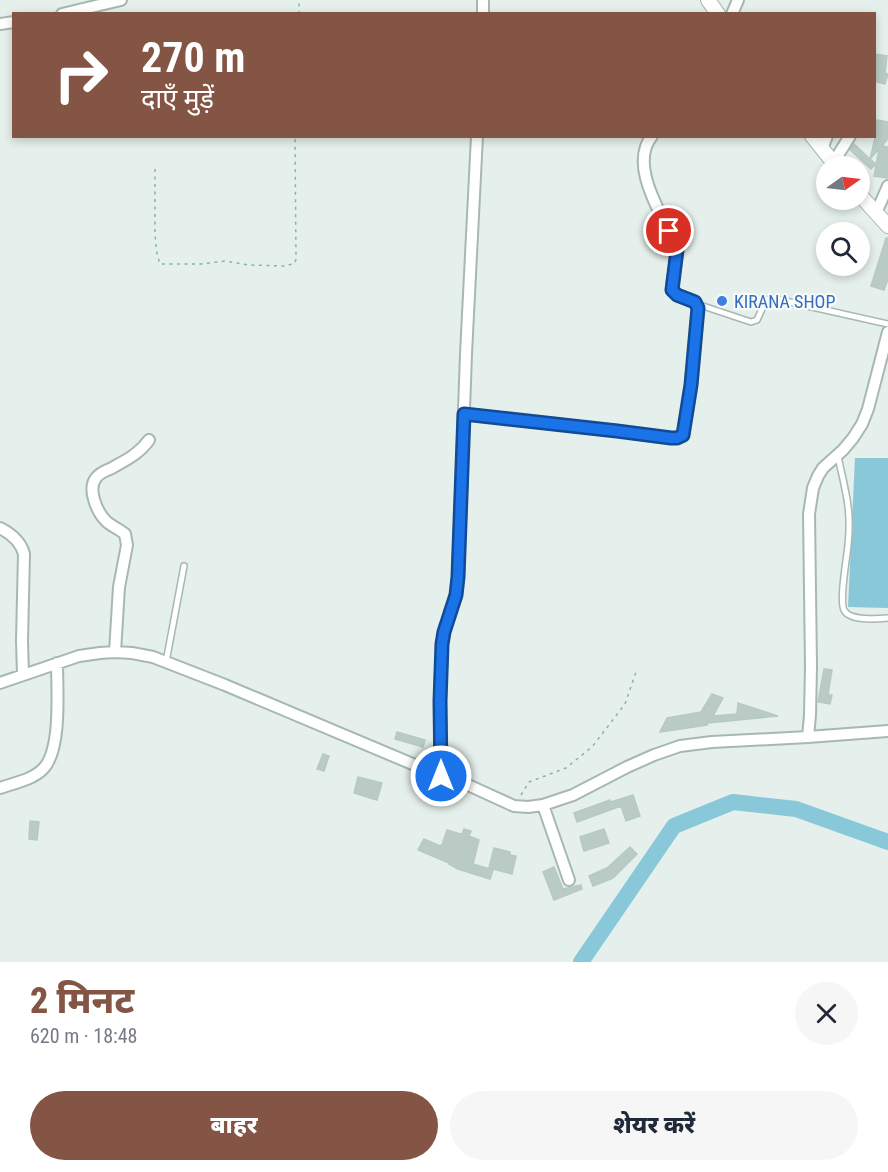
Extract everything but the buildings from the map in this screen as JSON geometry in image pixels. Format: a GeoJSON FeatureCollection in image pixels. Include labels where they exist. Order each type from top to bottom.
{"type":"FeatureCollection","features":[{"type":"Feature","properties":{"kind":"street"},"geometry":{"type":"LineString","coordinates":[[70,12],[121,0]]}},
{"type":"Feature","properties":{"kind":"street"},"geometry":{"type":"LineString","coordinates":[[441,776],[442,644],[456,595],[458,577],[477,138]]}},
{"type":"Feature","properties":{"kind":"street"},"geometry":{"type":"LineString","coordinates":[[464,414],[671,438],[680,437],[684,432],[691,385],[697,304],[691,299],[677,295],[672,290],[677,250],[645,173],[644,152],[648,138]]}},
{"type":"Feature","properties":{"kind":"street"},"geometry":{"type":"LineString","coordinates":[[840,156],[849,138]]}},
{"type":"Feature","properties":{"kind":"street"},"geometry":{"type":"LineString","coordinates":[[876,213],[888,186]]}},
{"type":"Feature","properties":{"kind":"street"},"geometry":{"type":"LineString","coordinates":[[870,206],[888,226]]}},
{"type":"Feature","properties":{"kind":"street"},"geometry":{"type":"LineString","coordinates":[[808,737],[811,667],[809,514],[813,488],[823,468],[838,455],[862,424],[888,332]]}},
{"type":"Feature","properties":{"kind":"street"},"geometry":{"type":"LineString","coordinates":[[115,652],[118,587],[127,539],[125,534],[109,524],[99,512],[94,502],[93,483],[96,477],[103,472],[135,455],[149,440]]}},
{"type":"Feature","properties":{"kind":"street"},"geometry":{"type":"LineString","coordinates":[[0,528],[16,539],[22,546],[24,554],[23,674]]}},
{"type":"Feature","properties":{"kind":"street"},"geometry":{"type":"LineString","coordinates":[[0,683],[79,656],[115,652],[153,657],[225,684],[514,806],[528,807],[543,805],[573,795],[654,754],[680,746],[888,731]]}},
{"type":"Feature","properties":{"kind":"street"},"geometry":{"type":"LineString","coordinates":[[0,788],[37,774],[45,767],[50,757],[55,742],[57,663]]}},
{"type":"Feature","properties":{"kind":"street"},"geometry":{"type":"LineString","coordinates":[[543,805],[569,880]]}},
{"type":"Feature","properties":{"kind":"lane"},"geometry":{"type":"LineString","coordinates":[[697,304],[751,322],[757,320],[766,300],[772,298],[888,324]]}},
{"type":"Feature","properties":{"kind":"lane"},"geometry":{"type":"LineString","coordinates":[[838,455],[846,490],[848,520],[842,599],[844,610],[847,614],[858,617],[888,618]]}},
{"type":"Feature","properties":{"kind":"lane"},"geometry":{"type":"LineString","coordinates":[[166,662],[184,566]]}},
{"type":"Feature","properties":{"kind":"path"},"geometry":{"type":"LineString","coordinates":[[155,169],[155,234],[160,264],[201,264],[225,261],[258,266],[290,266],[295,263],[296,259],[294,138]]}},
{"type":"Feature","properties":{"kind":"path"},"geometry":{"type":"LineString","coordinates":[[514,806],[529,782],[566,768],[592,747],[625,704],[636,672]]}},
{"type":"Feature","properties":{"kind":"water"},"geometry":{"type":"Polygon","coordinates":[[[855,458],[888,458],[888,608],[848,607],[855,458]]]}},
{"type":"Feature","properties":{"kind":"waterway"},"geometry":{"type":"LineString","coordinates":[[581,962],[674,826],[733,802],[796,809],[888,842]]}},
{"type":"Feature","properties":{"kind":"place","name":"KIRANA SHOP"},"geometry":{"type":"Point","coordinates":[722,301]}},
{"type":"Feature","properties":{"kind":"route"},"geometry":{"type":"LineString","coordinates":[[441,776],[442,644],[447,620],[453,609],[458,577],[464,414],[671,438],[683,435],[691,385],[698,308],[691,299],[677,295],[672,290],[677,250],[669,231]]}}]}
